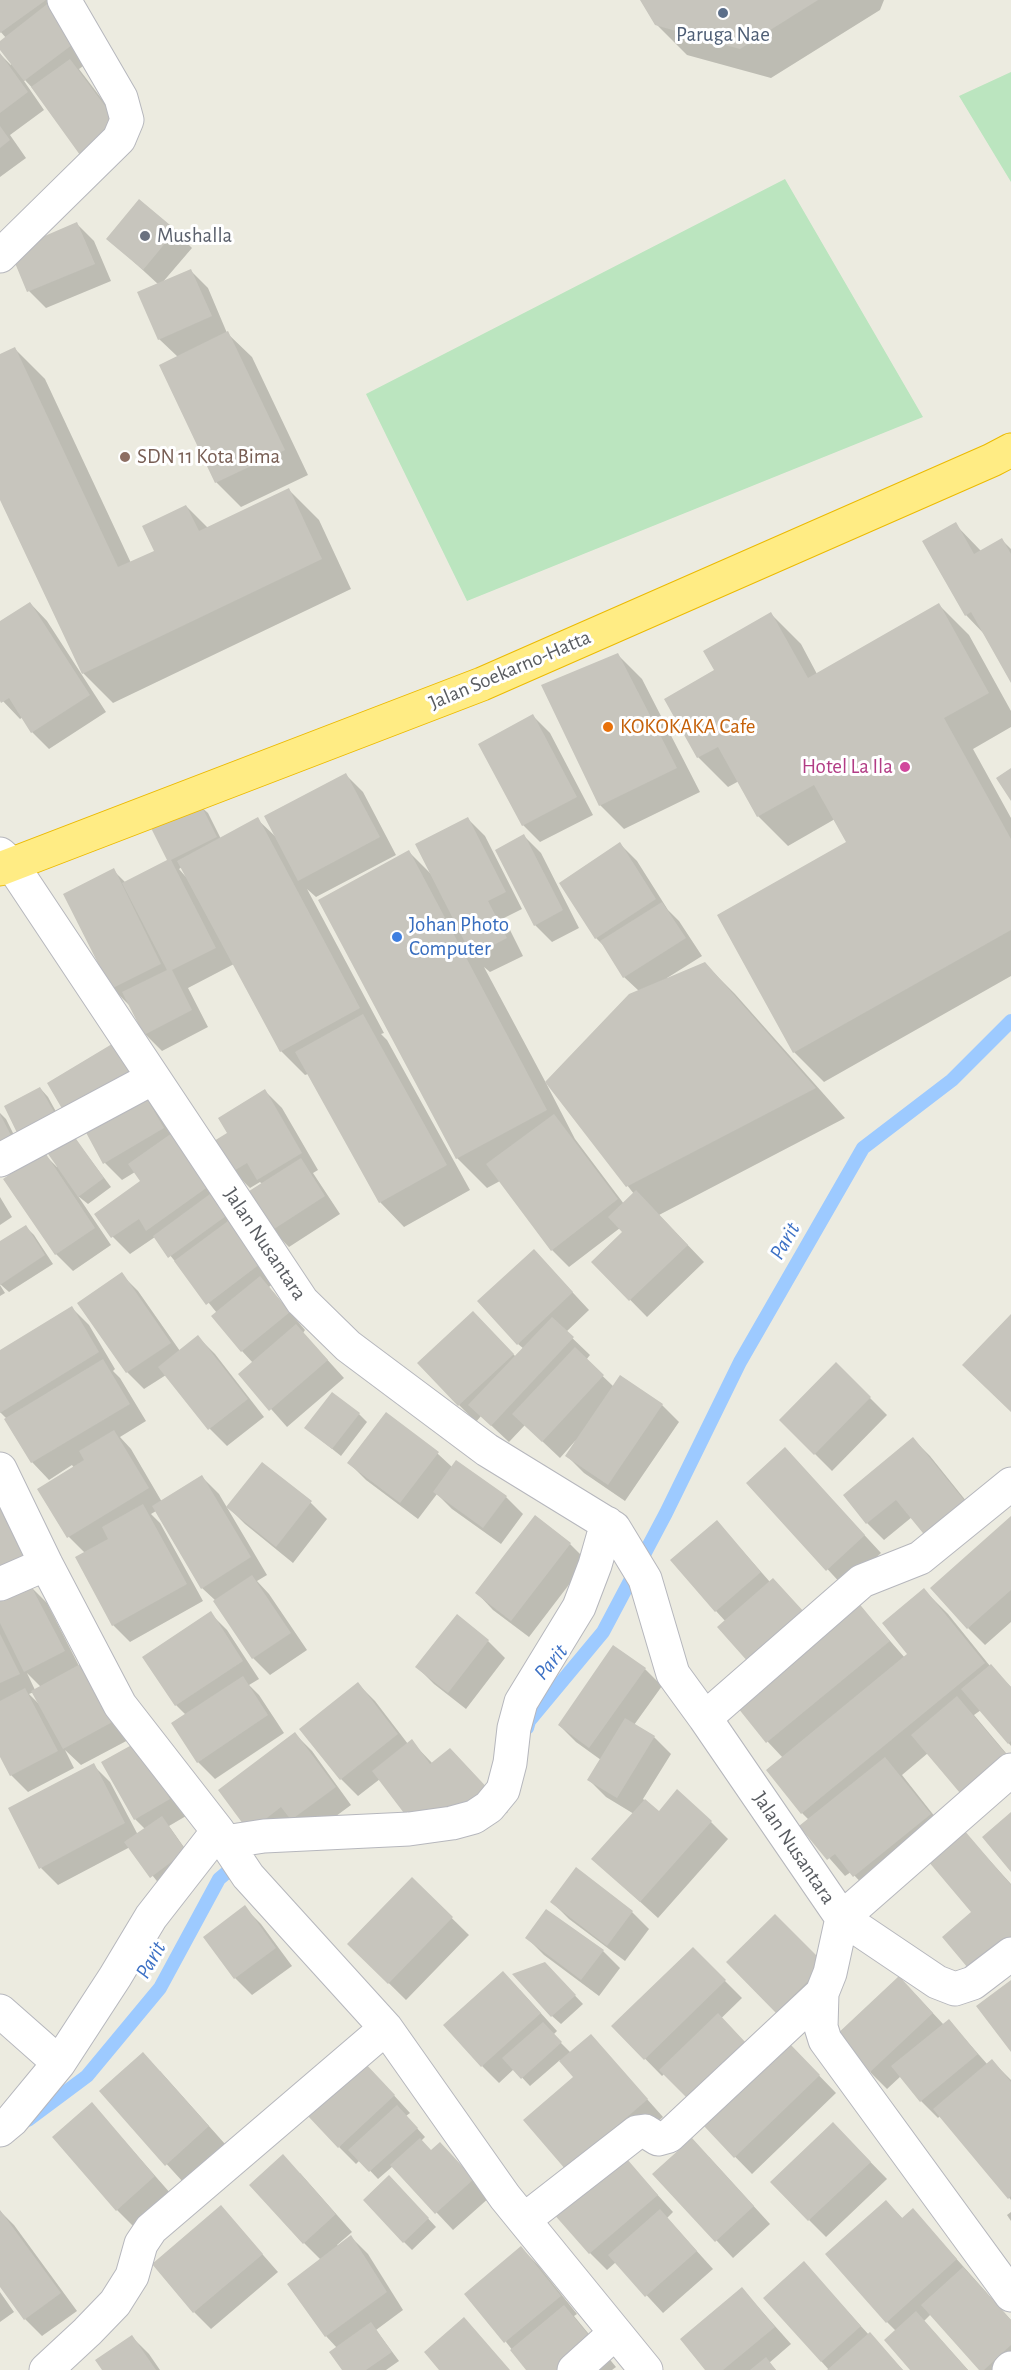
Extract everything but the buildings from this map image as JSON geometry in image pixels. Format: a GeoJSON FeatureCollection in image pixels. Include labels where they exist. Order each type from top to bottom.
{"type":"FeatureCollection","features":[{"type":"Feature","properties":{"kind":"highway","name":"Jalan Soekarno-Hatta"},"geometry":{"type":"LineString","coordinates":[[4,863],[482,684],[982,465],[1011,450]]}},
{"type":"Feature","properties":{"kind":"street"},"geometry":{"type":"LineString","coordinates":[[0,256],[119,139],[127,120],[122,98],[64,0]]}},
{"type":"Feature","properties":{"kind":"street","name":"Jalan Nusantara"},"geometry":{"type":"LineString","coordinates":[[4,863],[153,1078],[302,1301],[340,1339],[487,1450],[610,1525],[645,1579],[673,1674],[842,1918],[830,1973],[822,1993],[821,2027],[825,2040],[1011,2295]]}},
{"type":"Feature","properties":{"kind":"street"},"geometry":{"type":"LineString","coordinates":[[0,1160],[153,1078]]}},
{"type":"Feature","properties":{"kind":"street"},"geometry":{"type":"LineString","coordinates":[[0,1468],[46,1564],[120,1705],[224,1840],[248,1876],[386,2028],[505,2197],[646,2370]]}},
{"type":"Feature","properties":{"kind":"street"},"geometry":{"type":"LineString","coordinates":[[705,1718],[862,1581],[920,1558],[1011,1484]]}},
{"type":"Feature","properties":{"kind":"street"},"geometry":{"type":"LineString","coordinates":[[0,2130],[12,2120],[59,2062],[151,1917],[224,1840],[409,1829],[452,1823],[474,1817],[489,1807],[503,1790],[520,1702],[579,1607],[610,1525]]}},
{"type":"Feature","properties":{"kind":"street"},"geometry":{"type":"LineString","coordinates":[[0,1584],[46,1564]]}},
{"type":"Feature","properties":{"kind":"street"},"geometry":{"type":"LineString","coordinates":[[1011,1770],[842,1918],[937,1982],[955,1989],[973,1983],[1011,1954]]}},
{"type":"Feature","properties":{"kind":"street"},"geometry":{"type":"LineString","coordinates":[[524,2220],[637,2132],[645,2131],[658,2139],[669,2136],[822,1993]]}},
{"type":"Feature","properties":{"kind":"street"},"geometry":{"type":"LineString","coordinates":[[0,2011],[59,2062]]}},
{"type":"Feature","properties":{"kind":"street"},"geometry":{"type":"LineString","coordinates":[[46,2370],[115,2303],[132,2276],[141,2244],[151,2229],[386,2028]]}},
{"type":"Feature","properties":{"kind":"street"},"geometry":{"type":"LineString","coordinates":[[574,2370],[615,2333]]}},
{"type":"Feature","properties":{"kind":"green space"},"geometry":{"type":"Polygon","coordinates":[[[1011,72],[1011,182],[959,96],[1011,72]]]}},
{"type":"Feature","properties":{"kind":"green space"},"geometry":{"type":"Polygon","coordinates":[[[785,179],[923,417],[467,601],[366,394],[785,179]]]}},
{"type":"Feature","properties":{"kind":"waterway","name":"Parit"},"geometry":{"type":"LineString","coordinates":[[527,1728],[529,1721],[603,1632],[666,1513],[740,1362],[863,1148],[952,1080],[1011,1021]]}},
{"type":"Feature","properties":{"kind":"waterway","name":"Parit"},"geometry":{"type":"LineString","coordinates":[[28,2120],[87,2076],[160,1988],[219,1879],[239,1862]]}},
{"type":"Feature","properties":{"kind":"place","name":"Paruga Nae"},"geometry":{"type":"Point","coordinates":[723,13]}},
{"type":"Feature","properties":{"kind":"place","name":"Mushalla"},"geometry":{"type":"Point","coordinates":[145,236]}},
{"type":"Feature","properties":{"kind":"place","name":"SDN 11 Kota Bima"},"geometry":{"type":"Point","coordinates":[125,457]}},
{"type":"Feature","properties":{"kind":"place","name":"KOKOKAKA Cafe"},"geometry":{"type":"Point","coordinates":[608,727]}},
{"type":"Feature","properties":{"kind":"place","name":"Hotel La Ila"},"geometry":{"type":"Point","coordinates":[905,767]}},
{"type":"Feature","properties":{"kind":"place","name":"Johan Photo Computer"},"geometry":{"type":"Point","coordinates":[397,937]}}]}
